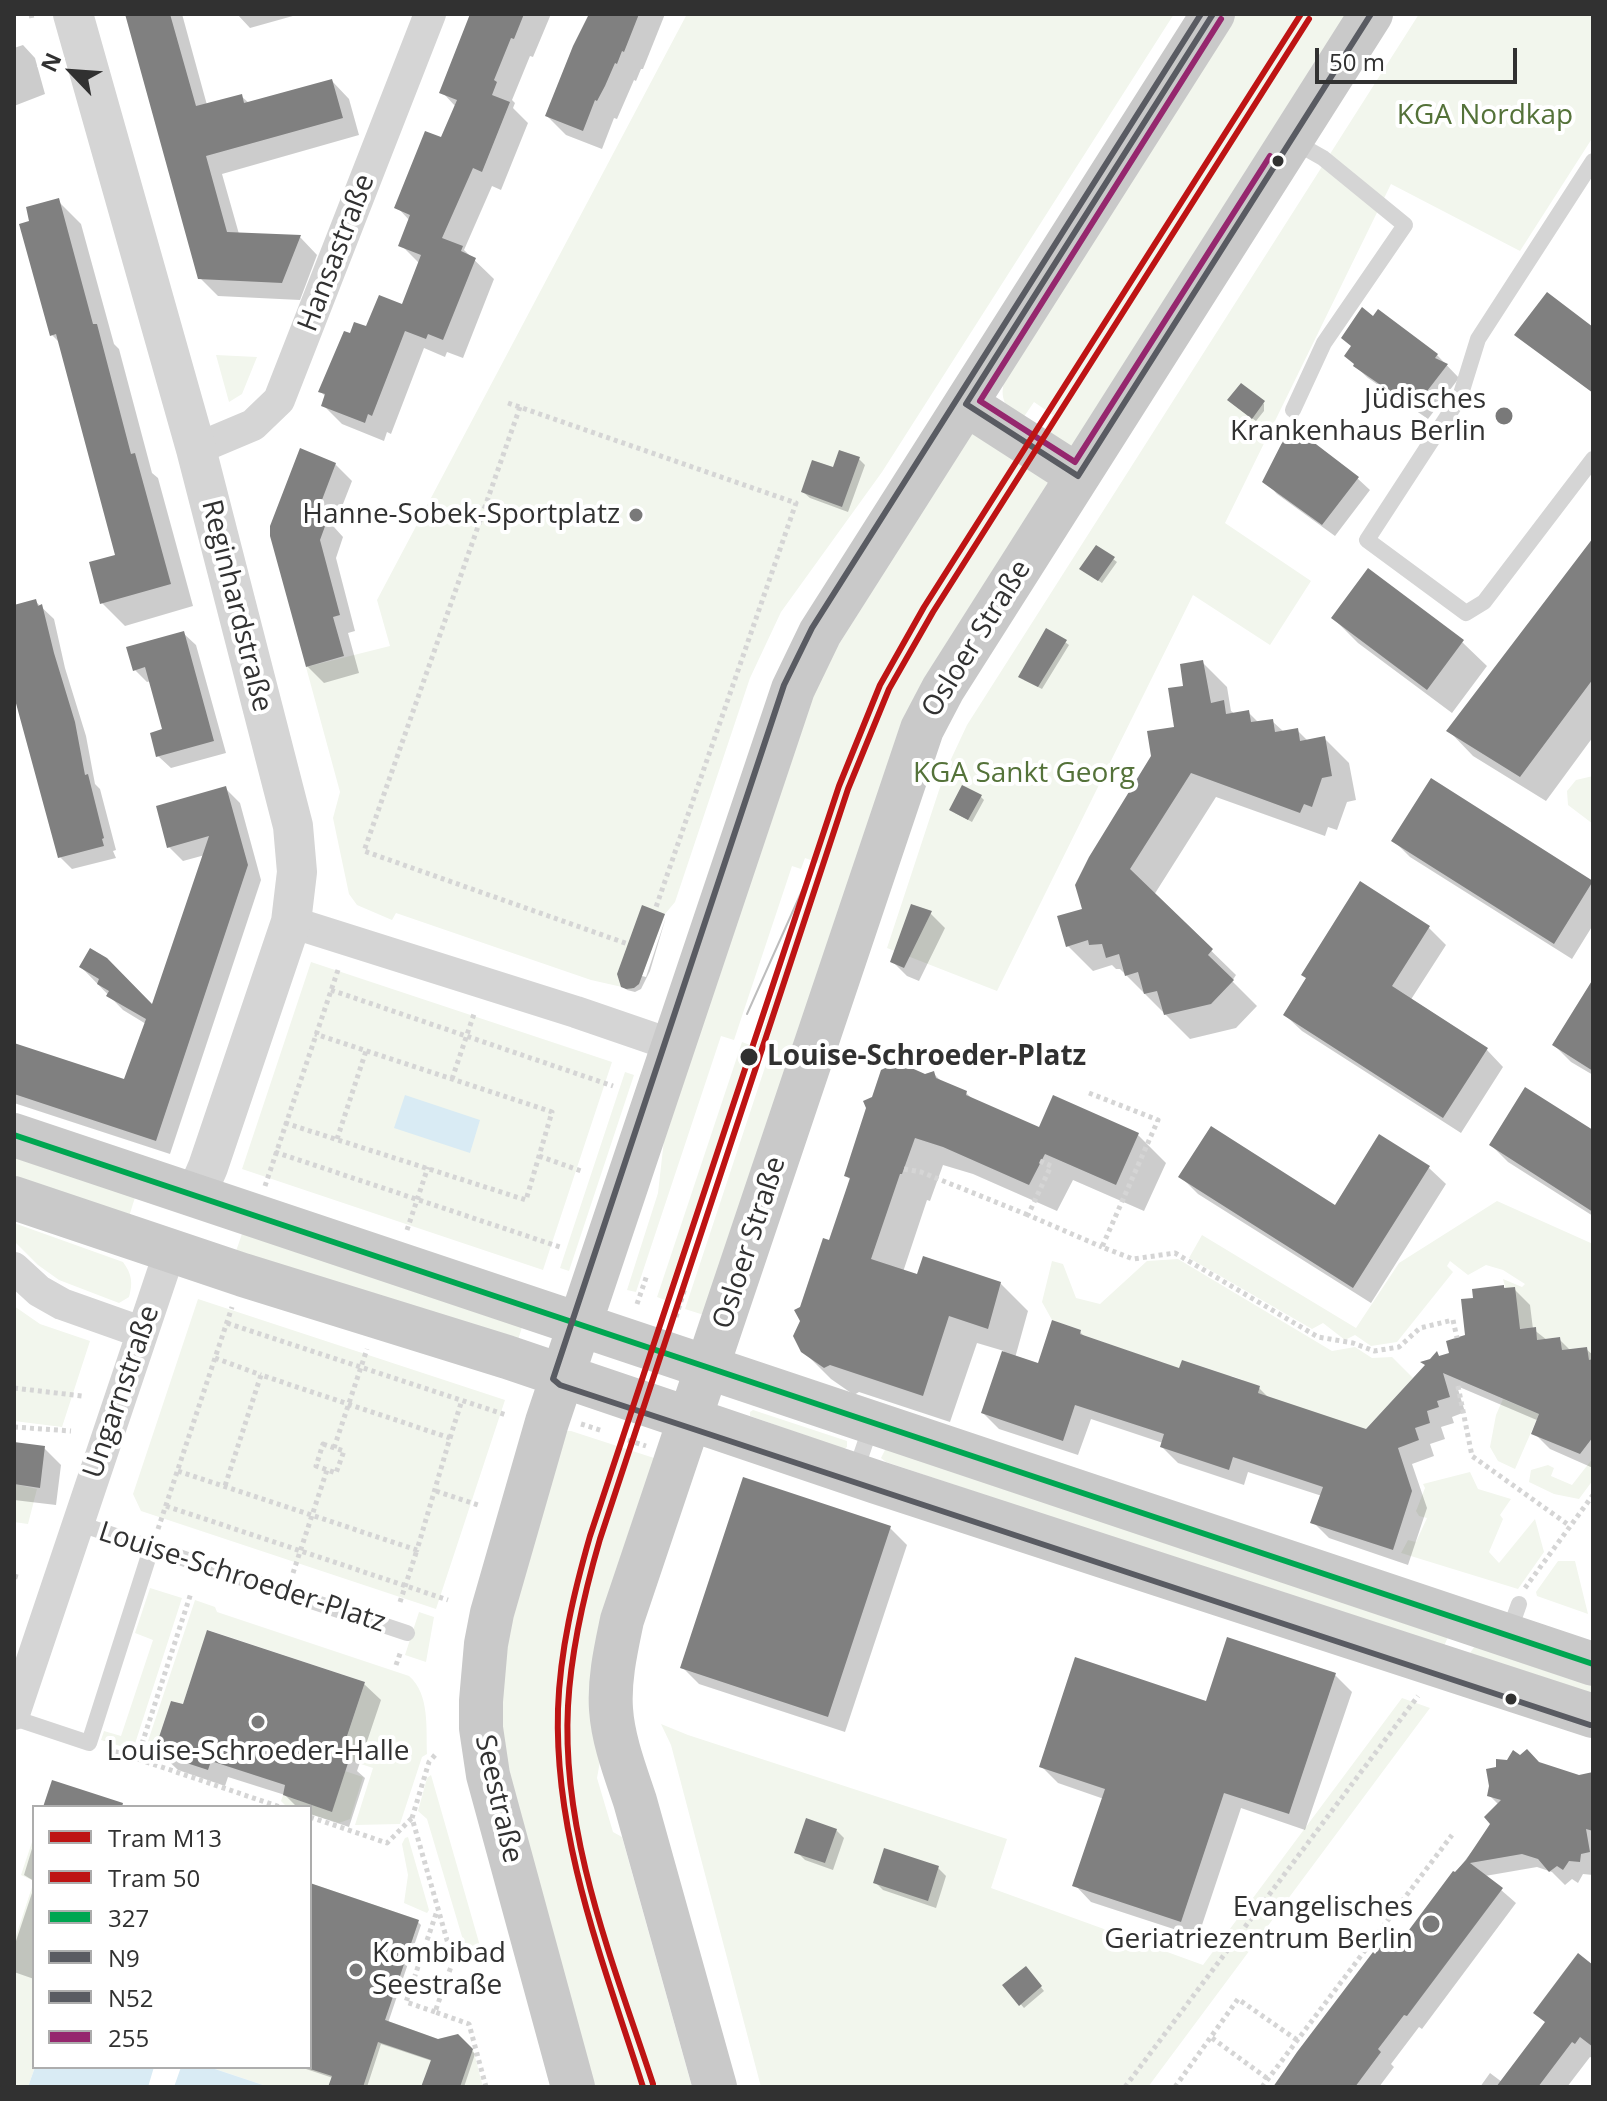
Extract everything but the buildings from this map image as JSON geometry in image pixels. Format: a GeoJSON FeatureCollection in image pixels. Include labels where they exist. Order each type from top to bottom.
{"type":"FeatureCollection","features":[{"type":"Feature","properties":{"kind":"main road"},"geometry":{"type":"LineString","coordinates":[[581,1325],[804,662],[1213,14]]}},
{"type":"Feature","properties":{"kind":"main road","name":"Osloer Straße"},"geometry":{"type":"LineString","coordinates":[[689,1419],[922,729],[943,689],[1371,14]]}},
{"type":"Feature","properties":{"kind":"main road"},"geometry":{"type":"LineString","coordinates":[[966,404],[1078,476]]}},
{"type":"Feature","properties":{"kind":"main road"},"geometry":{"type":"LineString","coordinates":[[14,1135],[873,1422],[1513,1619],[1593,1664]]}},
{"type":"Feature","properties":{"kind":"main road"},"geometry":{"type":"LineString","coordinates":[[170,1251],[195,1197]]}},
{"type":"Feature","properties":{"kind":"main road"},"geometry":{"type":"LineString","coordinates":[[14,1198],[1593,1716]]}},
{"type":"Feature","properties":{"kind":"main road","name":"Seestraße"},"geometry":{"type":"LineString","coordinates":[[573,2087],[488,1775],[481,1728],[481,1701],[492,1613],[547,1422],[581,1325]]}},
{"type":"Feature","properties":{"kind":"main road"},"geometry":{"type":"LineString","coordinates":[[689,1419],[622,1620],[613,1664],[611,1709],[620,1755],[715,2087]]}},
{"type":"Feature","properties":{"kind":"street","name":"Reginhardstraße"},"geometry":{"type":"LineString","coordinates":[[73,14],[196,449],[293,826],[297,872],[291,922],[195,1197]]}},
{"type":"Feature","properties":{"kind":"street","name":"Hansastraße"},"geometry":{"type":"LineString","coordinates":[[196,449],[253,425],[279,400],[430,14]]}},
{"type":"Feature","properties":{"kind":"street"},"geometry":{"type":"LineString","coordinates":[[291,922],[675,1046]]}},
{"type":"Feature","properties":{"kind":"street","name":"Ungarnstraße"},"geometry":{"type":"LineString","coordinates":[[14,1716],[170,1251]]}},
{"type":"Feature","properties":{"kind":"street"},"geometry":{"type":"LineString","coordinates":[[14,1268],[39,1291],[62,1304],[141,1332]]}},
{"type":"Feature","properties":{"kind":"lane"},"geometry":{"type":"LineString","coordinates":[[1291,140],[1323,158],[1405,225],[1324,343],[1293,410]]}},
{"type":"Feature","properties":{"kind":"lane"},"geometry":{"type":"LineString","coordinates":[[1593,161],[1478,339],[1460,397],[1367,540],[1466,613],[1484,602],[1593,459]]}},
{"type":"Feature","properties":{"kind":"lane"},"geometry":{"type":"LineString","coordinates":[[855,1474],[873,1422]]}},
{"type":"Feature","properties":{"kind":"lane","name":"Louise-Schroeder-Platz"},"geometry":{"type":"LineString","coordinates":[[77,1523],[407,1633]]}},
{"type":"Feature","properties":{"kind":"lane"},"geometry":{"type":"LineString","coordinates":[[14,1716],[89,1743],[151,1549]]}},
{"type":"Feature","properties":{"kind":"path"},"geometry":{"type":"LineString","coordinates":[[508,403],[796,503],[655,910]]}},
{"type":"Feature","properties":{"kind":"path"},"geometry":{"type":"LineString","coordinates":[[520,407],[364,851],[628,944]]}},
{"type":"Feature","properties":{"kind":"path"},"geometry":{"type":"LineString","coordinates":[[264,1187],[339,967]]}},
{"type":"Feature","properties":{"kind":"path"},"geometry":{"type":"LineString","coordinates":[[331,990],[613,1086]]}},
{"type":"Feature","properties":{"kind":"path"},"geometry":{"type":"LineString","coordinates":[[452,1079],[475,1011]]}},
{"type":"Feature","properties":{"kind":"path"},"geometry":{"type":"LineString","coordinates":[[285,1123],[526,1200],[552,1112],[315,1034]]}},
{"type":"Feature","properties":{"kind":"path"},"geometry":{"type":"LineString","coordinates":[[337,1139],[366,1051]]}},
{"type":"Feature","properties":{"kind":"path"},"geometry":{"type":"LineString","coordinates":[[1089,1093],[1158,1120],[1102,1247]]}},
{"type":"Feature","properties":{"kind":"path"},"geometry":{"type":"LineString","coordinates":[[275,1152],[560,1247]]}},
{"type":"Feature","properties":{"kind":"path"},"geometry":{"type":"LineString","coordinates":[[539,1156],[584,1172]]}},
{"type":"Feature","properties":{"kind":"path"},"geometry":{"type":"LineString","coordinates":[[1028,1215],[1051,1166],[1040,1161]]}},
{"type":"Feature","properties":{"kind":"path"},"geometry":{"type":"LineString","coordinates":[[405,1235],[428,1167]]}},
{"type":"Feature","properties":{"kind":"path"},"geometry":{"type":"LineString","coordinates":[[904,1169],[921,1172],[1133,1259],[1175,1253],[1318,1337],[1353,1343],[1374,1351],[1399,1347],[1420,1328],[1453,1320],[1457,1338]]}},
{"type":"Feature","properties":{"kind":"path"},"geometry":{"type":"LineString","coordinates":[[637,1304],[647,1275]]}},
{"type":"Feature","properties":{"kind":"path"},"geometry":{"type":"LineString","coordinates":[[676,1317],[685,1288]]}},
{"type":"Feature","properties":{"kind":"path"},"geometry":{"type":"LineString","coordinates":[[151,1549],[233,1305]]}},
{"type":"Feature","properties":{"kind":"path"},"geometry":{"type":"LineString","coordinates":[[227,1323],[506,1415]]}},
{"type":"Feature","properties":{"kind":"path"},"geometry":{"type":"LineString","coordinates":[[334,1448],[367,1349]]}},
{"type":"Feature","properties":{"kind":"path"},"geometry":{"type":"LineString","coordinates":[[215,1358],[450,1438]]}},
{"type":"Feature","properties":{"kind":"path"},"geometry":{"type":"LineString","coordinates":[[225,1486],[261,1375]]}},
{"type":"Feature","properties":{"kind":"path"},"geometry":{"type":"LineString","coordinates":[[1458,1386],[1472,1456],[1570,1526]]}},
{"type":"Feature","properties":{"kind":"path"},"geometry":{"type":"LineString","coordinates":[[14,1388],[82,1396]]}},
{"type":"Feature","properties":{"kind":"path"},"geometry":{"type":"LineString","coordinates":[[400,1602],[462,1400]]}},
{"type":"Feature","properties":{"kind":"path"},"geometry":{"type":"LineString","coordinates":[[14,1427],[71,1431]]}},
{"type":"Feature","properties":{"kind":"path"},"geometry":{"type":"LineString","coordinates":[[323,1444],[334,1448],[344,1451],[336,1473],[316,1466],[323,1444]]}},
{"type":"Feature","properties":{"kind":"path"},"geometry":{"type":"LineString","coordinates":[[287,1594],[327,1470]]}},
{"type":"Feature","properties":{"kind":"path"},"geometry":{"type":"LineString","coordinates":[[178,1471],[417,1550]]}},
{"type":"Feature","properties":{"kind":"path"},"geometry":{"type":"LineString","coordinates":[[436,1491],[478,1505]]}},
{"type":"Feature","properties":{"kind":"path"},"geometry":{"type":"LineString","coordinates":[[1513,1619],[1523,1591],[1593,1495]]}},
{"type":"Feature","properties":{"kind":"path"},"geometry":{"type":"LineString","coordinates":[[166,1506],[448,1600]]}},
{"type":"Feature","properties":{"kind":"path"},"geometry":{"type":"LineString","coordinates":[[137,1759],[191,1593]]}},
{"type":"Feature","properties":{"kind":"path"},"geometry":{"type":"LineString","coordinates":[[1125,2087],[1418,1696]]}},
{"type":"Feature","properties":{"kind":"path"},"geometry":{"type":"LineString","coordinates":[[89,1743],[274,1805]]}},
{"type":"Feature","properties":{"kind":"path"},"geometry":{"type":"LineString","coordinates":[[312,1818],[387,1843],[412,1818],[429,1762],[435,1755]]}},
{"type":"Feature","properties":{"kind":"path"},"geometry":{"type":"LineString","coordinates":[[412,1818],[453,1961],[435,2012]]}},
{"type":"Feature","properties":{"kind":"path"},"geometry":{"type":"LineString","coordinates":[[1262,2087],[1452,1835]]}},
{"type":"Feature","properties":{"kind":"path"},"geometry":{"type":"LineString","coordinates":[[438,1909],[406,2002],[469,2024],[486,2087]]}},
{"type":"Feature","properties":{"kind":"path"},"geometry":{"type":"LineString","coordinates":[[453,1961],[481,1952]]}},
{"type":"Feature","properties":{"kind":"path"},"geometry":{"type":"LineString","coordinates":[[1175,2087],[1238,1999],[1297,2040]]}},
{"type":"Feature","properties":{"kind":"path"},"geometry":{"type":"LineString","coordinates":[[1212,2038],[1268,2079]]}},
{"type":"Feature","properties":{"kind":"green space","name":"Hanne-Sobek-Sportplatz"},"geometry":{"type":"Polygon","coordinates":[[[687,14],[1174,14],[882,472],[781,612],[750,678],[675,902],[665,914],[639,984],[631,989],[591,980],[396,913],[392,920],[357,905],[349,894],[333,818],[340,792],[306,667],[390,646],[377,600],[687,14]]]}},
{"type":"Feature","properties":{"kind":"green space"},"geometry":{"type":"Polygon","coordinates":[[[1235,14],[1350,14],[1071,448],[1041,434],[1053,415],[1034,402],[1021,421],[1016,417],[1004,400],[1004,382],[1235,14]]]}},
{"type":"Feature","properties":{"kind":"green space"},"geometry":{"type":"Polygon","coordinates":[[[1419,14],[1593,14],[1593,137],[1520,251],[1391,184],[1225,523],[1311,581],[1270,645],[1193,595],[997,991],[887,948],[945,772],[967,725],[1419,14]]]}},
{"type":"Feature","properties":{"kind":"green space"},"geometry":{"type":"Polygon","coordinates":[[[216,355],[257,357],[242,394],[229,402],[216,355]]]}},
{"type":"Feature","properties":{"kind":"green space"},"geometry":{"type":"Polygon","coordinates":[[[972,432],[1050,479],[919,695],[707,1316],[685,1309],[770,1052],[757,1047],[819,863],[805,858],[801,869],[792,866],[734,1040],[721,1036],[636,1292],[627,1290],[658,1193],[664,1140],[815,682],[972,432]]]}},
{"type":"Feature","properties":{"kind":"green space"},"geometry":{"type":"Polygon","coordinates":[[[1593,776],[1593,824],[1568,805],[1567,791],[1576,780],[1593,776]]]}},
{"type":"Feature","properties":{"kind":"green space"},"geometry":{"type":"Polygon","coordinates":[[[311,962],[612,1062],[543,1270],[242,1169],[311,962]]]}},
{"type":"Feature","properties":{"kind":"green space"},"geometry":{"type":"Polygon","coordinates":[[[742,1042],[750,1045],[665,1300],[657,1297],[742,1042]]]}},
{"type":"Feature","properties":{"kind":"green space"},"geometry":{"type":"Polygon","coordinates":[[[625,1072],[634,1075],[569,1271],[560,1268],[625,1072]]]}},
{"type":"Feature","properties":{"kind":"green space"},"geometry":{"type":"Polygon","coordinates":[[[14,1151],[137,1191],[127,1223],[14,1186],[14,1151]]]}},
{"type":"Feature","properties":{"kind":"green space"},"geometry":{"type":"Polygon","coordinates":[[[1497,1201],[1593,1244],[1593,1359],[1589,1360],[1587,1347],[1562,1350],[1560,1337],[1537,1340],[1536,1327],[1516,1329],[1503,1279],[1522,1287],[1525,1284],[1503,1270],[1486,1265],[1468,1275],[1450,1261],[1447,1266],[1453,1272],[1397,1342],[1371,1346],[1355,1335],[1345,1340],[1323,1323],[1312,1329],[1189,1258],[1202,1235],[1356,1328],[1399,1263],[1497,1201]]]}},
{"type":"Feature","properties":{"kind":"green space"},"geometry":{"type":"Polygon","coordinates":[[[14,1223],[123,1262],[131,1279],[129,1297],[119,1303],[59,1280],[38,1265],[14,1241],[14,1223]]]}},
{"type":"Feature","properties":{"kind":"green space"},"geometry":{"type":"Polygon","coordinates":[[[244,1228],[524,1321],[517,1343],[234,1257],[244,1228]]]}},
{"type":"Feature","properties":{"kind":"green space"},"geometry":{"type":"Polygon","coordinates":[[[1178,1259],[1332,1351],[1355,1347],[1372,1358],[1392,1357],[1413,1378],[1363,1432],[1258,1393],[1260,1386],[1256,1385],[1255,1389],[1232,1376],[1218,1376],[1218,1372],[1182,1360],[1178,1371],[1164,1367],[1165,1363],[1139,1358],[1140,1355],[1080,1334],[1081,1330],[1052,1320],[1042,1302],[1052,1261],[1063,1264],[1076,1298],[1100,1304],[1147,1261],[1178,1259]]]}},
{"type":"Feature","properties":{"kind":"green space"},"geometry":{"type":"Polygon","coordinates":[[[198,1299],[505,1400],[436,1609],[141,1511],[133,1494],[198,1299]]]}},
{"type":"Feature","properties":{"kind":"green space"},"geometry":{"type":"Polygon","coordinates":[[[14,1306],[40,1324],[90,1341],[62,1427],[14,1421],[14,1306]]]}},
{"type":"Feature","properties":{"kind":"green space"},"geometry":{"type":"Polygon","coordinates":[[[1503,1399],[1539,1414],[1515,1469],[1498,1461],[1490,1447],[1496,1415],[1503,1399]]]}},
{"type":"Feature","properties":{"kind":"green space"},"geometry":{"type":"Polygon","coordinates":[[[753,1410],[847,1441],[847,1447],[844,1449],[750,1416],[753,1410]]]}},
{"type":"Feature","properties":{"kind":"green space"},"geometry":{"type":"Polygon","coordinates":[[[564,1431],[654,1458],[597,1778],[613,1832],[622,1837],[692,2087],[590,2087],[505,1784],[497,1655],[564,1431]]]}},
{"type":"Feature","properties":{"kind":"green space"},"geometry":{"type":"Polygon","coordinates":[[[886,1448],[1449,1635],[1443,1648],[886,1462],[881,1458],[886,1448]]]}},
{"type":"Feature","properties":{"kind":"green space"},"geometry":{"type":"Polygon","coordinates":[[[1593,1458],[1593,1480],[1579,1499],[1554,1494],[1529,1482],[1531,1470],[1548,1465],[1554,1468],[1551,1476],[1572,1485],[1593,1458]]]}},
{"type":"Feature","properties":{"kind":"green space"},"geometry":{"type":"Polygon","coordinates":[[[1470,1472],[1478,1489],[1511,1499],[1500,1515],[1503,1519],[1489,1552],[1499,1563],[1535,1519],[1544,1552],[1518,1589],[1401,1553],[1408,1540],[1416,1542],[1427,1518],[1419,1516],[1416,1511],[1425,1488],[1423,1484],[1470,1472]]]}},
{"type":"Feature","properties":{"kind":"green space"},"geometry":{"type":"Polygon","coordinates":[[[14,1484],[37,1489],[28,1524],[14,1522],[14,1484]]]}},
{"type":"Feature","properties":{"kind":"green space"},"geometry":{"type":"Polygon","coordinates":[[[1558,1561],[1575,1561],[1588,1614],[1537,1596],[1536,1592],[1558,1561]]]}},
{"type":"Feature","properties":{"kind":"green space"},"geometry":{"type":"Polygon","coordinates":[[[150,1588],[182,1598],[133,1750],[101,1740],[104,1731],[121,1736],[153,1640],[135,1633],[150,1588]]]}},
{"type":"Feature","properties":{"kind":"green space"},"geometry":{"type":"Polygon","coordinates":[[[195,1600],[215,1607],[217,1612],[409,1676],[416,1683],[424,1702],[427,1754],[422,1757],[400,1824],[355,1825],[373,1768],[340,1757],[365,1682],[208,1630],[183,1704],[171,1701],[158,1740],[163,1742],[159,1754],[145,1750],[195,1600]]]}},
{"type":"Feature","properties":{"kind":"green space"},"geometry":{"type":"Polygon","coordinates":[[[419,1612],[434,1617],[426,1662],[405,1655],[419,1612]]]}},
{"type":"Feature","properties":{"kind":"green space"},"geometry":{"type":"Polygon","coordinates":[[[1477,1643],[1593,1681],[1593,1698],[1470,1653],[1477,1643]]]}},
{"type":"Feature","properties":{"kind":"green space"},"geometry":{"type":"Polygon","coordinates":[[[1402,1698],[1430,1708],[1148,2087],[761,2087],[671,1745],[661,1724],[1007,1839],[991,1888],[1203,1965],[1402,1698]]]}},
{"type":"Feature","properties":{"kind":"green space"},"geometry":{"type":"Polygon","coordinates":[[[345,1771],[363,1777],[350,1819],[339,1823],[312,1815],[312,1805],[285,1805],[281,1801],[283,1795],[332,1811],[345,1771]]]}},
{"type":"Feature","properties":{"kind":"green space"},"geometry":{"type":"Polygon","coordinates":[[[431,1775],[480,1946],[466,1950],[427,1819],[418,1811],[427,1778],[431,1775]]]}},
{"type":"Feature","properties":{"kind":"green space"},"geometry":{"type":"Polygon","coordinates":[[[408,1837],[429,1910],[427,1913],[404,1903],[408,1875],[402,1844],[408,1837]]]}},
{"type":"Feature","properties":{"kind":"green space"},"geometry":{"type":"Polygon","coordinates":[[[32,1842],[32,1880],[21,1875],[32,1842]]]}},
{"type":"Feature","properties":{"kind":"green space","name":"Kombibad Seestraße"},"geometry":{"type":"Polygon","coordinates":[[[312,1884],[419,1920],[385,2020],[438,2039],[458,2034],[473,2049],[483,2087],[269,2087],[215,2069],[312,2069],[312,1884]]]}},
{"type":"Feature","properties":{"kind":"green space"},"geometry":{"type":"Polygon","coordinates":[[[32,1887],[34,2069],[28,2087],[14,2087],[14,1942],[32,1887]]]}},
{"type":"Feature","properties":{"kind":"shaded area"},"geometry":{"type":"Polygon","coordinates":[[[405,1095],[480,1120],[470,1153],[394,1128],[405,1095]]]}},
{"type":"Feature","properties":{"kind":"shaded area"},"geometry":{"type":"Polygon","coordinates":[[[34,2069],[153,2069],[148,2087],[28,2087],[34,2069]]]}},
{"type":"Feature","properties":{"kind":"shaded area"},"geometry":{"type":"Polygon","coordinates":[[[180,2069],[215,2069],[269,2087],[174,2087],[180,2069]]]}},
{"type":"Feature","properties":{"kind":"tram line","name":"M13"},"geometry":{"type":"LineString","coordinates":[[643,2087],[584,1901],[564,1806],[559,1758],[558,1709],[565,1643],[590,1536],[839,786],[880,685],[924,607],[1301,14]]}},
{"type":"Feature","properties":{"kind":"tram line","name":"50"},"geometry":{"type":"LineString","coordinates":[[653,2084],[593,1898],[581,1851],[568,1755],[568,1706],[575,1643],[600,1539],[848,789],[889,689],[933,612],[1309,19]]}},
{"type":"Feature","properties":{"kind":"tram line"},"geometry":{"type":"LineString","coordinates":[[747,1014],[809,875]]}},
{"type":"Feature","properties":{"kind":"transit line","name":"N9"},"geometry":{"type":"LineString","coordinates":[[1201,14],[812,628],[784,685],[553,1379],[560,1385],[1590,1725]]}},
{"type":"Feature","properties":{"kind":"transit line","name":"N52"},"geometry":{"type":"LineString","coordinates":[[1213,14],[966,404],[1078,476],[1371,14]]}},
{"type":"Feature","properties":{"kind":"transit line","name":"255"},"geometry":{"type":"LineString","coordinates":[[1221,19],[980,401],[1075,462],[1270,156]]}},
{"type":"Feature","properties":{"kind":"transit line","name":"327"},"geometry":{"type":"LineString","coordinates":[[14,1135],[1593,1664]]}},
{"type":"Feature","properties":{"kind":"place","name":"Jüdisches Krankenhaus Berlin"},"geometry":{"type":"Point","coordinates":[1504,416]}},
{"type":"Feature","properties":{"kind":"place","name":"Hanne-Sobek-Sportplatz"},"geometry":{"type":"Point","coordinates":[636,515]}},
{"type":"Feature","properties":{"kind":"place","name":"Louise-Schroeder-Platz"},"geometry":{"type":"Point","coordinates":[749,1057]}},
{"type":"Feature","properties":{"kind":"place","name":"Louise-Schroeder-Halle"},"geometry":{"type":"Point","coordinates":[258,1722]}},
{"type":"Feature","properties":{"kind":"place","name":"Evangelisches Geriatriezentrum Berlin"},"geometry":{"type":"Point","coordinates":[1431,1924]}},
{"type":"Feature","properties":{"kind":"place","name":"Kombibad Seestraße"},"geometry":{"type":"Point","coordinates":[356,1970]}},
{"type":"Feature","properties":{"kind":"park label","name":"KGA Nordkap"},"geometry":{"type":"Point","coordinates":[1485,116]}},
{"type":"Feature","properties":{"kind":"park label","name":"KGA Sankt Georg"},"geometry":{"type":"Point","coordinates":[1024,774]}}]}
